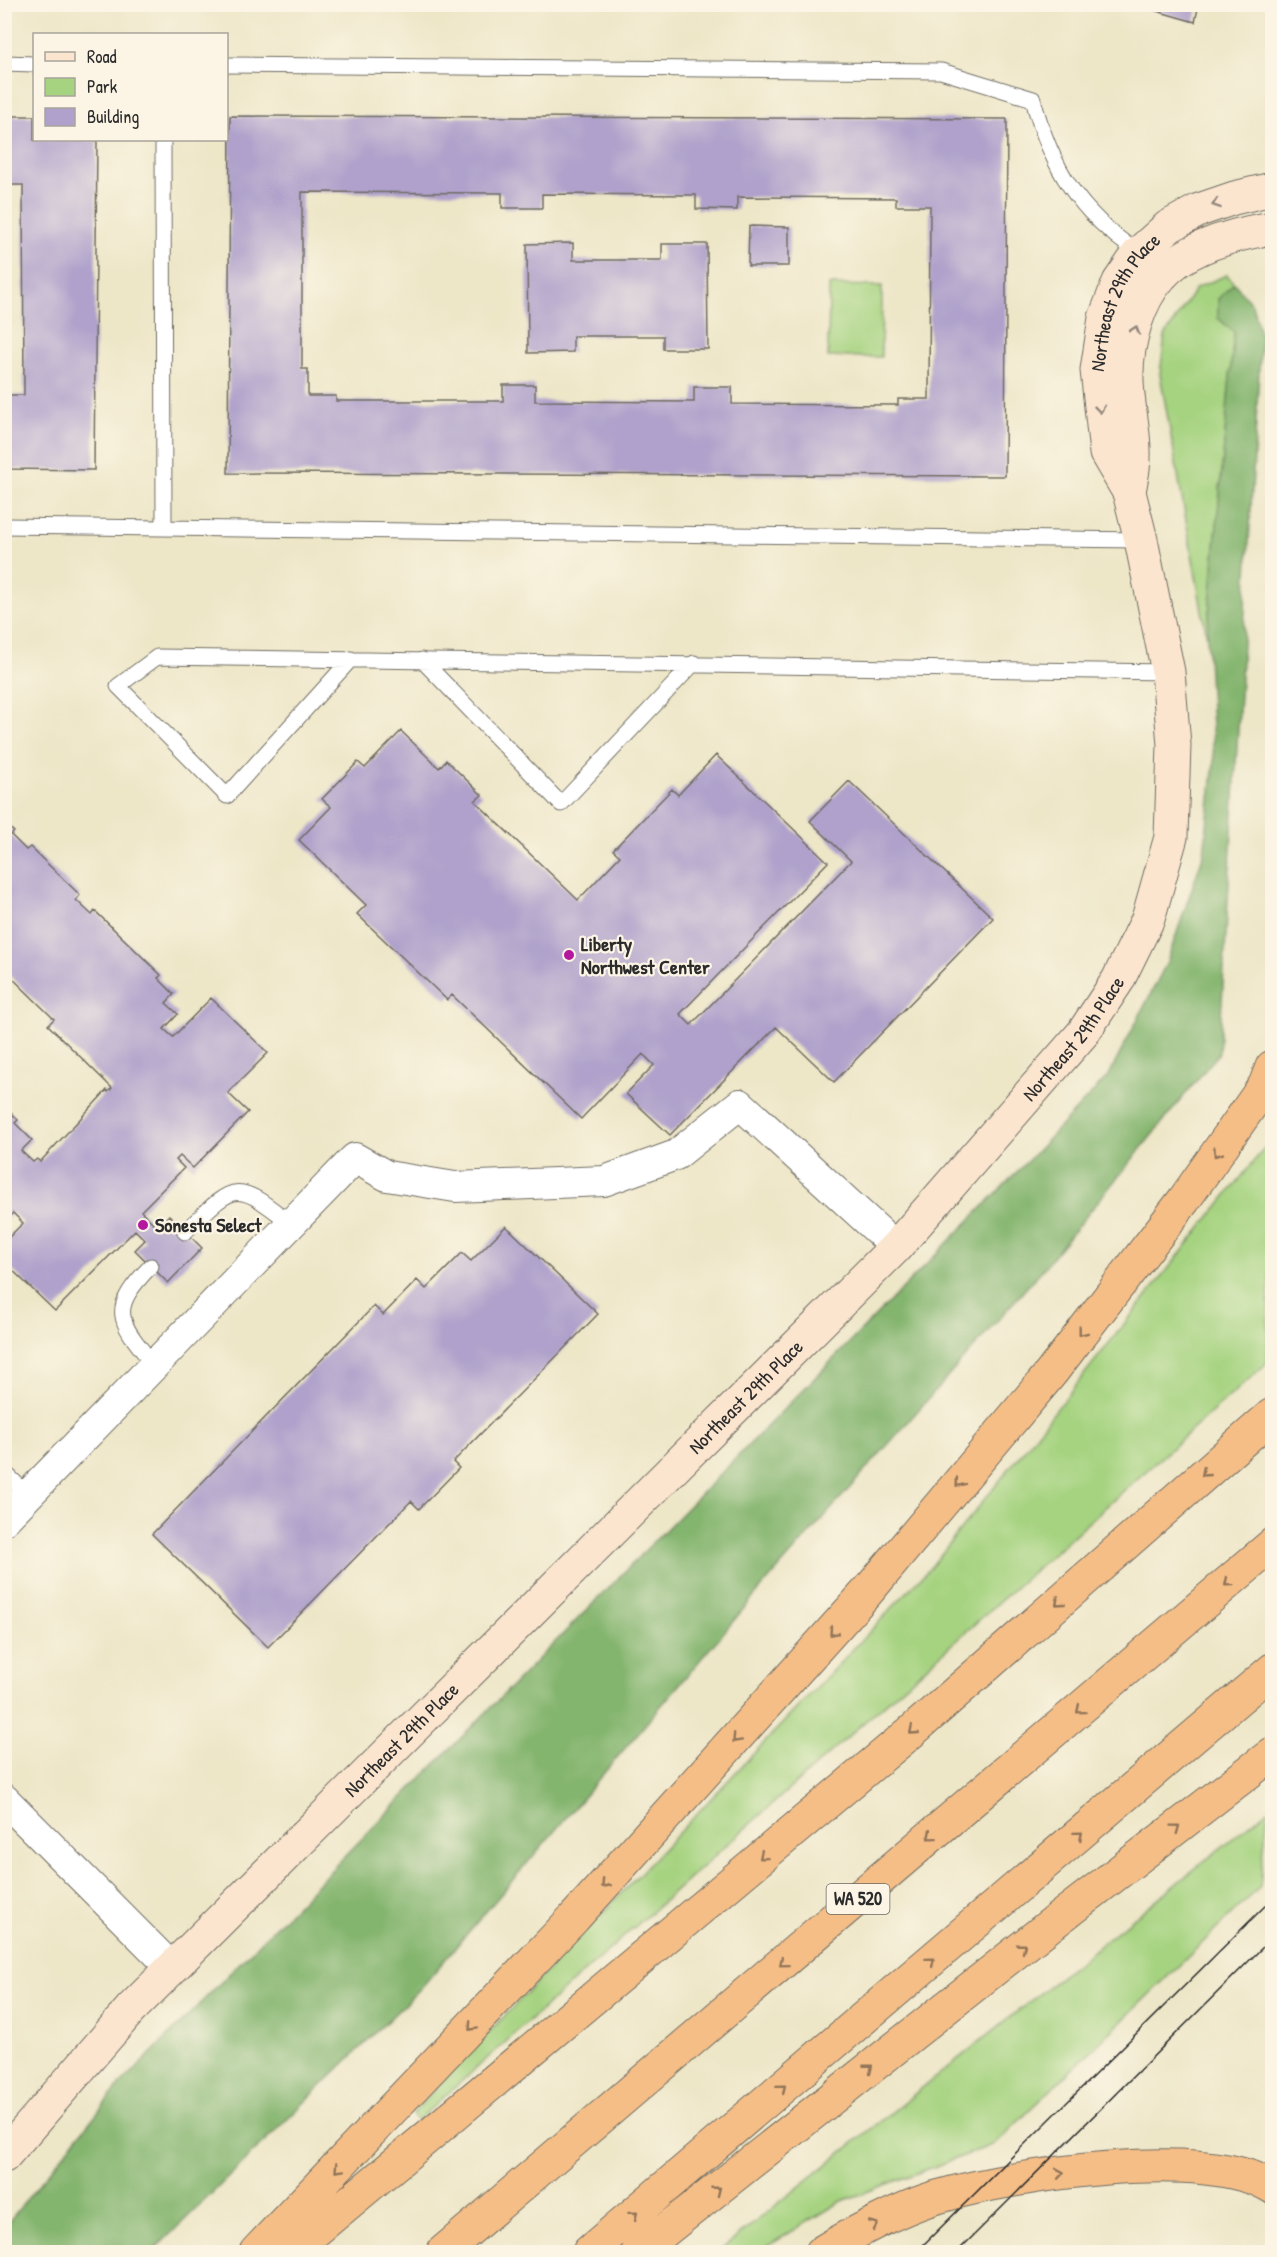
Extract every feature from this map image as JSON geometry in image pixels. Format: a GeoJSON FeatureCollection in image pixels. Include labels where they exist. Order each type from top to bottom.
{"type":"FeatureCollection","features":[{"type":"Feature","properties":{"kind":"highway"},"geometry":{"type":"LineString","coordinates":[[256,2253],[574,1918],[868,1591],[1071,1347],[1184,1200],[1265,1085],[1272,1067]]}},
{"type":"Feature","properties":{"kind":"highway"},"geometry":{"type":"LineString","coordinates":[[290,2253],[911,1732],[1272,1415]]}},
{"type":"Feature","properties":{"kind":"highway","name":"WA 520"},"geometry":{"type":"LineString","coordinates":[[442,2253],[1272,1545]]}},
{"type":"Feature","properties":{"kind":"highway"},"geometry":{"type":"LineString","coordinates":[[590,2253],[1272,1670]]}},
{"type":"Feature","properties":{"kind":"highway"},"geometry":{"type":"LineString","coordinates":[[638,2253],[1049,1926],[1272,1754]]}},
{"type":"Feature","properties":{"kind":"highway"},"geometry":{"type":"LineString","coordinates":[[822,2253],[849,2235],[940,2196],[1076,2170],[1166,2166],[1207,2167],[1256,2176],[1272,2187]]}},
{"type":"Feature","properties":{"kind":"street","name":"Northeast 29th Place"},"geometry":{"type":"LineString","coordinates":[[4,2157],[131,2010],[172,1968],[896,1247],[1083,1033],[1118,980],[1148,919],[1171,837],[1174,744],[1168,672],[1141,540],[1129,492],[1106,453],[1096,370],[1105,318],[1119,282],[1139,253],[1168,227],[1199,210],[1234,198],[1272,189]]}},
{"type":"Feature","properties":{"kind":"street","name":"Northeast 29th Place"},"geometry":{"type":"LineString","coordinates":[[1129,492],[1135,454],[1127,379],[1132,336],[1143,305],[1161,275],[1189,255],[1222,239],[1272,228]]}},
{"type":"Feature","properties":{"kind":"street"},"geometry":{"type":"LineString","coordinates":[[4,1520],[153,1364],[293,1225],[355,1158],[387,1176],[455,1187],[604,1181],[676,1155],[740,1104],[896,1247]]}},
{"type":"Feature","properties":{"kind":"street"},"geometry":{"type":"LineString","coordinates":[[4,1799],[172,1968]]}},
{"type":"Feature","properties":{"kind":"lane"},"geometry":{"type":"LineString","coordinates":[[4,63],[33,64]]}},
{"type":"Feature","properties":{"kind":"lane"},"geometry":{"type":"LineString","coordinates":[[228,65],[941,71],[1033,99],[1047,147],[1061,176],[1086,210],[1122,242],[1139,253]]}},
{"type":"Feature","properties":{"kind":"lane"},"geometry":{"type":"LineString","coordinates":[[163,141],[164,528]]}},
{"type":"Feature","properties":{"kind":"lane"},"geometry":{"type":"LineString","coordinates":[[4,526],[1141,540]]}},
{"type":"Feature","properties":{"kind":"lane"},"geometry":{"type":"LineString","coordinates":[[351,659],[227,796],[118,686],[157,657],[351,659],[694,663],[1168,672]]}},
{"type":"Feature","properties":{"kind":"lane"},"geometry":{"type":"LineString","coordinates":[[422,660],[561,804],[694,663]]}},
{"type":"Feature","properties":{"kind":"lane"},"geometry":{"type":"LineString","coordinates":[[185,1232],[216,1202],[231,1192],[246,1192],[293,1225]]}},
{"type":"Feature","properties":{"kind":"lane"},"geometry":{"type":"LineString","coordinates":[[151,1266],[133,1284],[124,1298],[121,1313],[130,1335],[153,1364]]}},
{"type":"Feature","properties":{"kind":"lane"},"geometry":{"type":"LineString","coordinates":[[4,1472],[28,1496]]}},
{"type":"Feature","properties":{"kind":"green space"},"geometry":{"type":"Polygon","coordinates":[[[1227,275],[1234,283],[1218,299],[1218,318],[1234,332],[1207,638],[1160,374],[1165,336],[1196,288],[1227,275]]]}},
{"type":"Feature","properties":{"kind":"green space"},"geometry":{"type":"Polygon","coordinates":[[[1234,283],[1252,304],[1261,337],[1219,1053],[1042,1270],[758,1592],[420,1989],[152,2252],[5,2252],[5,2226],[119,2086],[1019,1170],[1109,1075],[1167,962],[1204,853],[1214,762],[1207,638],[1234,332],[1218,318],[1218,299],[1234,283]]]}},
{"type":"Feature","properties":{"kind":"green space"},"geometry":{"type":"Polygon","coordinates":[[[829,285],[882,286],[881,357],[828,357],[829,285]]]}},
{"type":"Feature","properties":{"kind":"green space"},"geometry":{"type":"Polygon","coordinates":[[[1266,1146],[1272,1151],[1267,1363],[417,2121],[412,2115],[420,2105],[930,1568],[1266,1146]]]}},
{"type":"Feature","properties":{"kind":"green space"},"geometry":{"type":"Polygon","coordinates":[[[1268,1810],[1260,1887],[995,2144],[842,2201],[758,2252],[718,2252],[1268,1810]]]}},
{"type":"Feature","properties":{"kind":"building"},"geometry":{"type":"Polygon","coordinates":[[[1132,4],[1199,4],[1195,22],[1132,4]]]}},
{"type":"Feature","properties":{"kind":"building"},"geometry":{"type":"Polygon","coordinates":[[[4,116],[33,116],[33,141],[97,141],[94,470],[4,469],[4,395],[24,395],[23,185],[4,185],[4,116]]]}},
{"type":"Feature","properties":{"kind":"building"},"geometry":{"type":"Polygon","coordinates":[[[230,116],[1007,119],[1005,476],[228,473],[230,116]],[[302,192],[302,369],[308,369],[308,396],[336,396],[336,401],[503,401],[503,385],[535,385],[535,401],[694,402],[694,387],[732,387],[732,404],[898,405],[898,399],[929,399],[930,206],[896,206],[896,198],[737,197],[737,210],[696,209],[696,195],[542,194],[542,208],[502,208],[502,193],[302,192]]]}},
{"type":"Feature","properties":{"kind":"building"},"geometry":{"type":"Polygon","coordinates":[[[749,226],[789,227],[789,266],[748,266],[749,226]]]}},
{"type":"Feature","properties":{"kind":"building"},"geometry":{"type":"Polygon","coordinates":[[[573,243],[573,260],[662,260],[662,244],[707,244],[708,349],[663,349],[663,336],[573,336],[573,352],[528,353],[527,244],[573,243]]]}},
{"type":"Feature","properties":{"kind":"building","name":"Liberty Northwest Center"},"geometry":{"type":"Polygon","coordinates":[[[401,731],[439,768],[446,760],[482,795],[475,801],[578,900],[620,856],[613,850],[672,789],[678,795],[716,755],[828,862],[680,1014],[691,1025],[851,861],[810,821],[849,781],[993,918],[834,1082],[776,1027],[670,1135],[626,1094],[654,1065],[643,1054],[581,1119],[452,995],[447,1000],[357,914],[366,905],[299,840],[331,807],[322,799],[358,762],[365,768],[401,731]]]}},
{"type":"Feature","properties":{"kind":"building"},"geometry":{"type":"Polygon","coordinates":[[[4,822],[14,832],[11,835],[26,850],[30,847],[80,895],[76,900],[92,915],[95,911],[161,975],[158,978],[174,994],[166,1003],[178,1014],[164,1029],[173,1037],[211,998],[268,1053],[228,1093],[248,1112],[193,1168],[180,1156],[176,1160],[184,1168],[141,1211],[157,1227],[169,1215],[202,1248],[168,1283],[135,1250],[145,1240],[135,1230],[55,1311],[4,1262],[4,1242],[23,1223],[13,1213],[4,1221],[4,1106],[18,1120],[15,1123],[32,1140],[21,1151],[33,1162],[37,1159],[40,1162],[107,1090],[108,1092],[112,1088],[48,1025],[54,1019],[4,970],[4,822]]]}},
{"type":"Feature","properties":{"kind":"building"},"geometry":{"type":"Polygon","coordinates":[[[506,1226],[598,1314],[453,1462],[459,1468],[419,1509],[411,1501],[268,1647],[152,1534],[374,1306],[383,1315],[417,1280],[426,1289],[462,1253],[471,1261],[506,1226]]]}},
{"type":"Feature","properties":{"kind":"tram line"},"geometry":{"type":"LineString","coordinates":[[916,2252],[1272,1899]]}},
{"type":"Feature","properties":{"kind":"tram line"},"geometry":{"type":"LineString","coordinates":[[957,2252],[1272,1938]]}},
{"type":"Feature","properties":{"kind":"place","name":"Liberty Northwest Center"},"geometry":{"type":"Point","coordinates":[569,955]}},
{"type":"Feature","properties":{"kind":"place","name":"Sonesta Select"},"geometry":{"type":"Point","coordinates":[143,1225]}}]}
